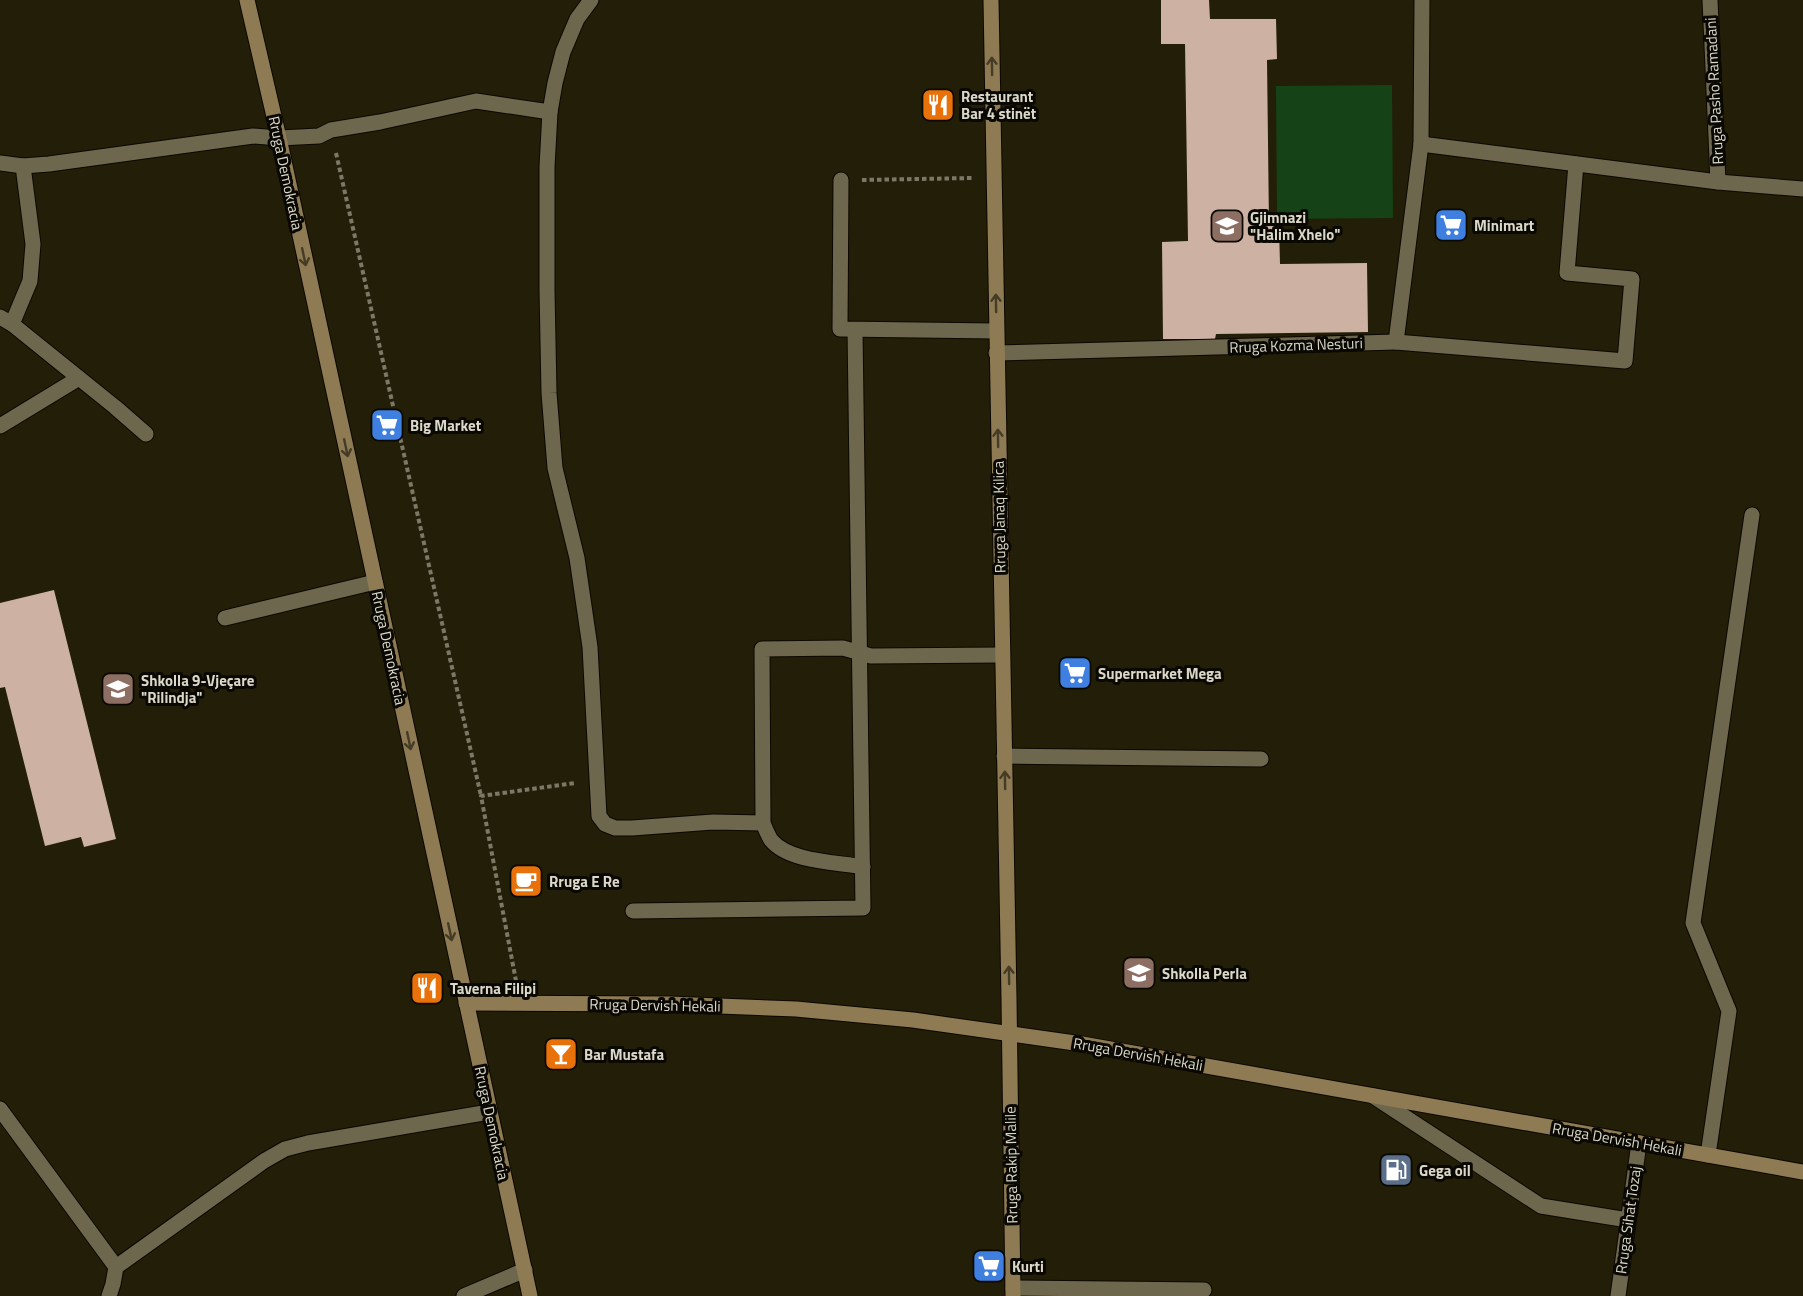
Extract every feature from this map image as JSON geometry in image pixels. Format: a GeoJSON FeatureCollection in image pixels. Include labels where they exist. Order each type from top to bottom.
{"type":"FeatureCollection","features":[{"type":"Feature","properties":{"kind":"main road","name":"Rruga Demokracia"},"geometry":{"type":"LineString","coordinates":[[247,0],[279,138],[530,1296]]}},
{"type":"Feature","properties":{"kind":"main road","name":"Rruga Janaq Kilica"},"geometry":{"type":"LineString","coordinates":[[991,0],[1009,1034]]}},
{"type":"Feature","properties":{"kind":"main road","name":"Rruga Dervish Hekali"},"geometry":{"type":"LineString","coordinates":[[466,1003],[669,1004],[796,1009],[913,1020],[1082,1044],[1803,1172]]}},
{"type":"Feature","properties":{"kind":"main road","name":"Rruga Rakip Malile"},"geometry":{"type":"LineString","coordinates":[[1009,1034],[1013,1292]]}},
{"type":"Feature","properties":{"kind":"street"},"geometry":{"type":"LineString","coordinates":[[591,0],[577,19],[563,52],[550,112],[547,202],[549,393],[555,468],[577,558],[590,647],[599,816],[605,824],[615,828],[713,822],[763,823]]}},
{"type":"Feature","properties":{"kind":"street"},"geometry":{"type":"LineString","coordinates":[[1396,342],[1421,144],[1422,0]]}},
{"type":"Feature","properties":{"kind":"street","name":"Rruga Pasho Ramadani"},"geometry":{"type":"LineString","coordinates":[[1710,0],[1718,182]]}},
{"type":"Feature","properties":{"kind":"street"},"geometry":{"type":"LineString","coordinates":[[0,163],[23,166],[49,164],[253,136],[279,138],[319,136],[331,130],[476,101],[550,112]]}},
{"type":"Feature","properties":{"kind":"street"},"geometry":{"type":"LineString","coordinates":[[1421,144],[1718,182],[1803,189]]}},
{"type":"Feature","properties":{"kind":"street","name":"Rruga Kozma Nesturi"},"geometry":{"type":"LineString","coordinates":[[996,353],[1396,342],[1625,361],[1632,279],[1567,273],[1576,164]]}},
{"type":"Feature","properties":{"kind":"street"},"geometry":{"type":"LineString","coordinates":[[23,166],[33,244],[30,282],[6,321],[146,434]]}},
{"type":"Feature","properties":{"kind":"street"},"geometry":{"type":"LineString","coordinates":[[841,180],[840,329],[996,331]]}},
{"type":"Feature","properties":{"kind":"street"},"geometry":{"type":"LineString","coordinates":[[633,911],[863,908],[855,330]]}},
{"type":"Feature","properties":{"kind":"street"},"geometry":{"type":"LineString","coordinates":[[0,426],[79,378]]}},
{"type":"Feature","properties":{"kind":"street"},"geometry":{"type":"LineString","coordinates":[[1708,1155],[1729,1011],[1693,923],[1752,515]]}},
{"type":"Feature","properties":{"kind":"street"},"geometry":{"type":"LineString","coordinates":[[225,618],[375,582]]}},
{"type":"Feature","properties":{"kind":"street"},"geometry":{"type":"LineString","coordinates":[[862,867],[799,856],[783,850],[770,839],[763,823],[762,649],[843,648],[870,656],[1002,655]]}},
{"type":"Feature","properties":{"kind":"street"},"geometry":{"type":"LineString","coordinates":[[1004,756],[1262,759]]}},
{"type":"Feature","properties":{"kind":"street"},"geometry":{"type":"LineString","coordinates":[[1373,1096],[1541,1206],[1628,1220]]}},
{"type":"Feature","properties":{"kind":"street"},"geometry":{"type":"LineString","coordinates":[[0,1109],[116,1267]]}},
{"type":"Feature","properties":{"kind":"street"},"geometry":{"type":"LineString","coordinates":[[109,1296],[116,1267],[264,1161],[285,1149],[489,1112]]}},
{"type":"Feature","properties":{"kind":"street","name":"Rruga Sihat Tozaj"},"geometry":{"type":"LineString","coordinates":[[1618,1296],[1639,1143]]}},
{"type":"Feature","properties":{"kind":"street"},"geometry":{"type":"LineString","coordinates":[[464,1296],[525,1270]]}},
{"type":"Feature","properties":{"kind":"street"},"geometry":{"type":"LineString","coordinates":[[1013,1292],[1204,1290]]}},
{"type":"Feature","properties":{"kind":"path"},"geometry":{"type":"LineString","coordinates":[[331,130],[481,796],[520,1003]]}},
{"type":"Feature","properties":{"kind":"path"},"geometry":{"type":"LineString","coordinates":[[841,180],[994,178]]}},
{"type":"Feature","properties":{"kind":"path"},"geometry":{"type":"LineString","coordinates":[[481,796],[597,780]]}},
{"type":"Feature","properties":{"kind":"green space"},"geometry":{"type":"Polygon","coordinates":[[[1392,85],[1393,218],[1277,219],[1276,86],[1392,85]]]}},
{"type":"Feature","properties":{"kind":"building"},"geometry":{"type":"Polygon","coordinates":[[[1161,0],[1209,0],[1210,19],[1276,19],[1277,59],[1267,60],[1269,225],[1279,225],[1280,264],[1367,263],[1368,332],[1216,334],[1215,339],[1163,339],[1162,242],[1188,241],[1185,44],[1161,44],[1161,0]]]}},
{"type":"Feature","properties":{"kind":"building"},"geometry":{"type":"Polygon","coordinates":[[[54,590],[116,839],[84,847],[81,837],[45,846],[5,687],[0,688],[0,603],[54,590]]]}},
{"type":"Feature","properties":{"kind":"place","name":"Restaurant Bar 4 stinët"},"geometry":{"type":"Point","coordinates":[938,105]}},
{"type":"Feature","properties":{"kind":"place","name":"Minimart"},"geometry":{"type":"Point","coordinates":[1451,225]}},
{"type":"Feature","properties":{"kind":"place","name":"Gjimnazi \"Halim Xhelo\""},"geometry":{"type":"Point","coordinates":[1227,226]}},
{"type":"Feature","properties":{"kind":"place","name":"Big Market"},"geometry":{"type":"Point","coordinates":[387,425]}},
{"type":"Feature","properties":{"kind":"place","name":"Supermarket Mega"},"geometry":{"type":"Point","coordinates":[1075,673]}},
{"type":"Feature","properties":{"kind":"place","name":"Shkolla 9-Vjeçare \"Rilindja\""},"geometry":{"type":"Point","coordinates":[118,689]}},
{"type":"Feature","properties":{"kind":"place","name":"Rruga E Re"},"geometry":{"type":"Point","coordinates":[526,881]}},
{"type":"Feature","properties":{"kind":"place","name":"Shkolla Perla"},"geometry":{"type":"Point","coordinates":[1139,973]}},
{"type":"Feature","properties":{"kind":"place","name":"Taverna Filipi"},"geometry":{"type":"Point","coordinates":[427,988]}},
{"type":"Feature","properties":{"kind":"place","name":"Bar Mustafa"},"geometry":{"type":"Point","coordinates":[561,1054]}},
{"type":"Feature","properties":{"kind":"place","name":"Gega oil"},"geometry":{"type":"Point","coordinates":[1396,1170]}},
{"type":"Feature","properties":{"kind":"place","name":"Kurti"},"geometry":{"type":"Point","coordinates":[989,1266]}}]}
